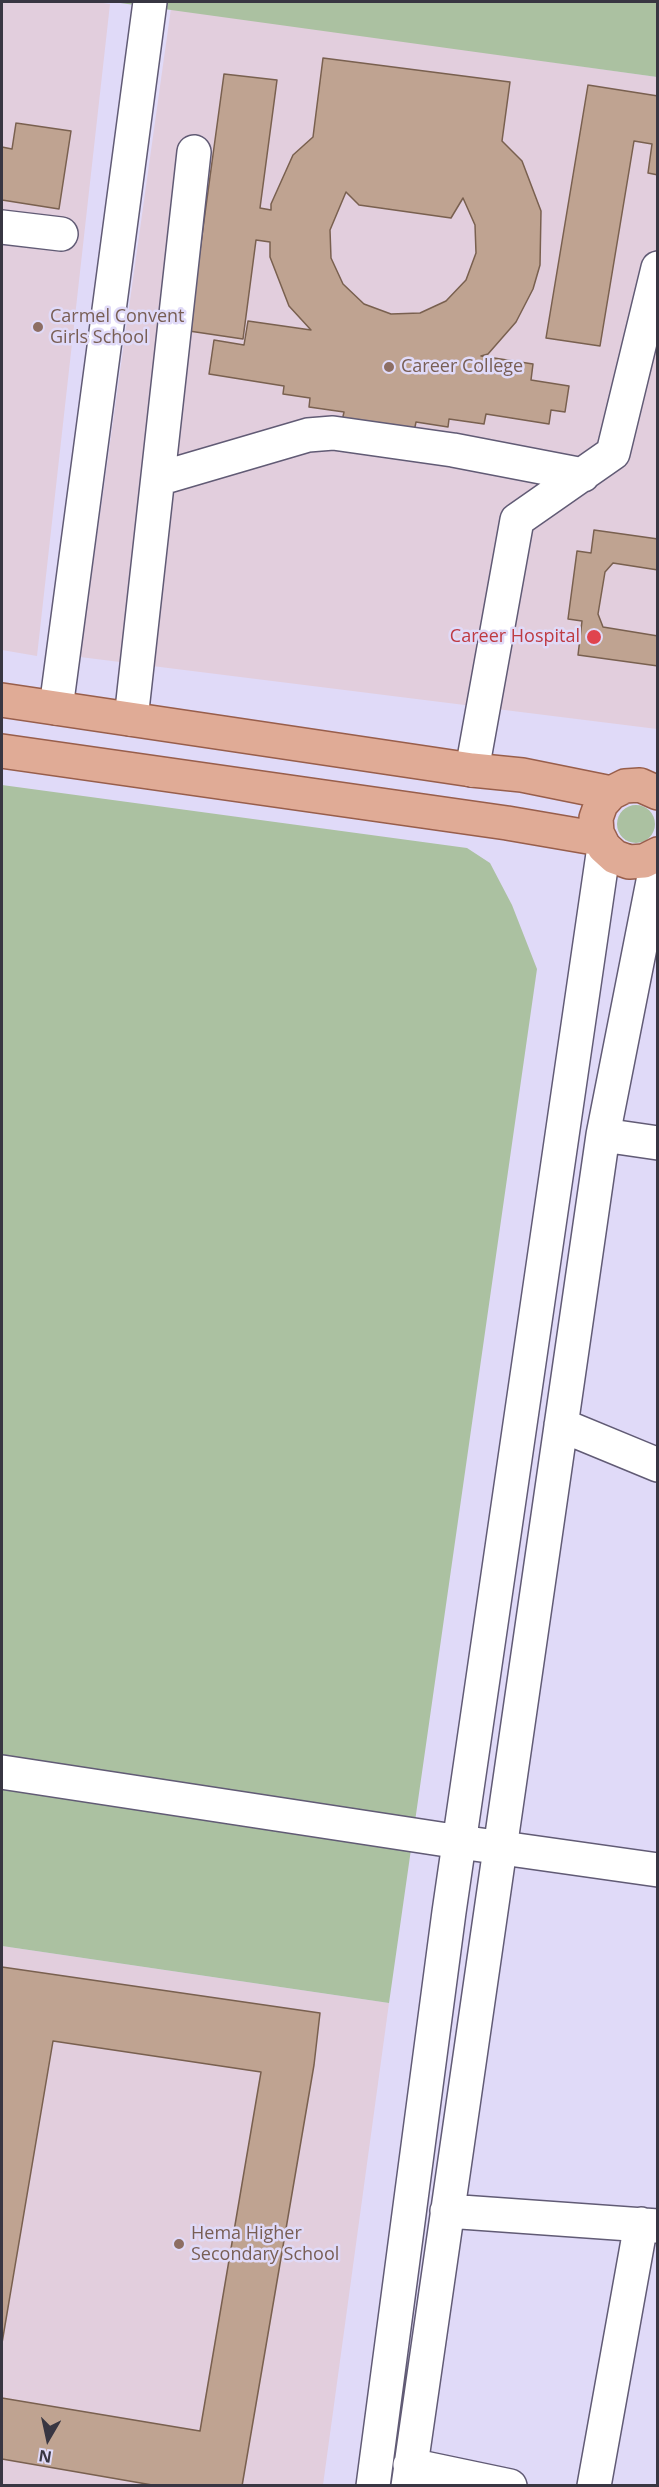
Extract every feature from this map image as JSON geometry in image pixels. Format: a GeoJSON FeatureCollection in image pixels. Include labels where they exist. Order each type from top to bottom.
{"type":"FeatureCollection","features":[{"type":"Feature","properties":{"kind":"main road"},"geometry":{"type":"LineString","coordinates":[[2,700],[472,771],[522,776],[611,792]]}},
{"type":"Feature","properties":{"kind":"main road"},"geometry":{"type":"LineString","coordinates":[[2,751],[484,820],[602,843]]}},
{"type":"Feature","properties":{"kind":"main road"},"geometry":{"type":"LineString","coordinates":[[657,793],[640,785],[625,786],[611,792],[601,804],[596,818],[597,833],[602,843],[615,857],[629,862],[644,861],[657,855]]}},
{"type":"Feature","properties":{"kind":"street"},"geometry":{"type":"LineString","coordinates":[[56,708],[150,2]]}},
{"type":"Feature","properties":{"kind":"street"},"geometry":{"type":"LineString","coordinates":[[131,719],[194,152]]}},
{"type":"Feature","properties":{"kind":"street"},"geometry":{"type":"LineString","coordinates":[[2,227],[61,234]]}},
{"type":"Feature","properties":{"kind":"street"},"geometry":{"type":"LineString","coordinates":[[472,771],[517,520],[613,453],[657,268]]}},
{"type":"Feature","properties":{"kind":"street"},"geometry":{"type":"LineString","coordinates":[[158,479],[308,435],[333,433],[453,450],[583,475]]}},
{"type":"Feature","properties":{"kind":"street"},"geometry":{"type":"LineString","coordinates":[[373,2486],[459,1842],[602,843]]}},
{"type":"Feature","properties":{"kind":"street"},"geometry":{"type":"LineString","coordinates":[[510,2486],[409,2475],[603,1134],[657,855]]}},
{"type":"Feature","properties":{"kind":"street"},"geometry":{"type":"LineString","coordinates":[[603,1134],[657,1143]]}},
{"type":"Feature","properties":{"kind":"street"},"geometry":{"type":"LineString","coordinates":[[561,1425],[657,1465]]}},
{"type":"Feature","properties":{"kind":"street"},"geometry":{"type":"LineString","coordinates":[[2,1772],[657,1870]]}},
{"type":"Feature","properties":{"kind":"street"},"geometry":{"type":"LineString","coordinates":[[447,2211],[649,2225],[594,2486]]}},
{"type":"Feature","properties":{"kind":"shaded area","name":"Carmel Convent Girls School"},"geometry":{"type":"Polygon","coordinates":[[[2,2],[110,4],[37,656],[2,650],[2,2]]]}},
{"type":"Feature","properties":{"kind":"shaded area","name":"Career College"},"geometry":{"type":"Polygon","coordinates":[[[171,8],[657,77],[657,729],[80,657],[171,8]]]}},
{"type":"Feature","properties":{"kind":"shaded area","name":"Hema Higher Secondary School"},"geometry":{"type":"Polygon","coordinates":[[[2,1946],[389,2003],[323,2485],[2,2486],[2,1946]]]}},
{"type":"Feature","properties":{"kind":"green space"},"geometry":{"type":"Polygon","coordinates":[[[113,2],[657,2],[657,77],[113,2]]]}},
{"type":"Feature","properties":{"kind":"green space"},"geometry":{"type":"Polygon","coordinates":[[[2,785],[467,848],[490,863],[512,905],[537,969],[389,2003],[2,1946],[2,785]]]}},
{"type":"Feature","properties":{"kind":"green space"},"geometry":{"type":"Polygon","coordinates":[[[636,805],[650,810],[655,824],[650,838],[636,843],[622,838],[617,824],[622,810],[636,805]]]}},
{"type":"Feature","properties":{"kind":"building"},"geometry":{"type":"Polygon","coordinates":[[[323,58],[510,82],[502,141],[522,161],[541,211],[540,265],[533,289],[516,322],[488,354],[481,356],[533,364],[531,380],[569,386],[565,412],[551,410],[549,424],[486,414],[484,424],[449,419],[448,427],[416,422],[414,432],[342,421],[344,412],[309,407],[310,398],[283,394],[284,386],[209,374],[214,340],[244,345],[248,321],[311,330],[289,306],[270,257],[270,242],[256,240],[243,339],[189,331],[224,74],[277,80],[260,208],[271,210],[271,204],[293,155],[313,137],[323,58]],[[346,192],[330,230],[331,258],[343,284],[364,304],[391,314],[420,313],[446,301],[466,280],[476,253],[475,225],[463,198],[451,218],[359,205],[346,192]]]}},
{"type":"Feature","properties":{"kind":"building"},"geometry":{"type":"Polygon","coordinates":[[[588,85],[658,96],[658,175],[648,173],[652,144],[634,141],[600,346],[546,338],[588,85]]]}},
{"type":"Feature","properties":{"kind":"building"},"geometry":{"type":"Polygon","coordinates":[[[16,123],[71,131],[59,209],[2,200],[2,147],[12,149],[16,123]]]}},
{"type":"Feature","properties":{"kind":"building"},"geometry":{"type":"Polygon","coordinates":[[[594,530],[658,539],[658,570],[613,563],[605,572],[598,614],[603,627],[658,636],[658,666],[578,655],[582,621],[568,619],[577,551],[591,553],[594,530]]]}},
{"type":"Feature","properties":{"kind":"building"},"geometry":{"type":"Polygon","coordinates":[[[2,1967],[320,2013],[314,2065],[242,2486],[158,2486],[2,2459],[2,2398],[200,2431],[261,2072],[53,2041],[2,2343],[2,1967]]]}},
{"type":"Feature","properties":{"kind":"place","name":"Carmel Convent Girls School"},"geometry":{"type":"Point","coordinates":[38,327]}},
{"type":"Feature","properties":{"kind":"place","name":"Career College"},"geometry":{"type":"Point","coordinates":[389,367]}},
{"type":"Feature","properties":{"kind":"place","name":"Career Hospital"},"geometry":{"type":"Point","coordinates":[594,637]}},
{"type":"Feature","properties":{"kind":"place","name":"Hema Higher Secondary School"},"geometry":{"type":"Point","coordinates":[179,2244]}}]}
